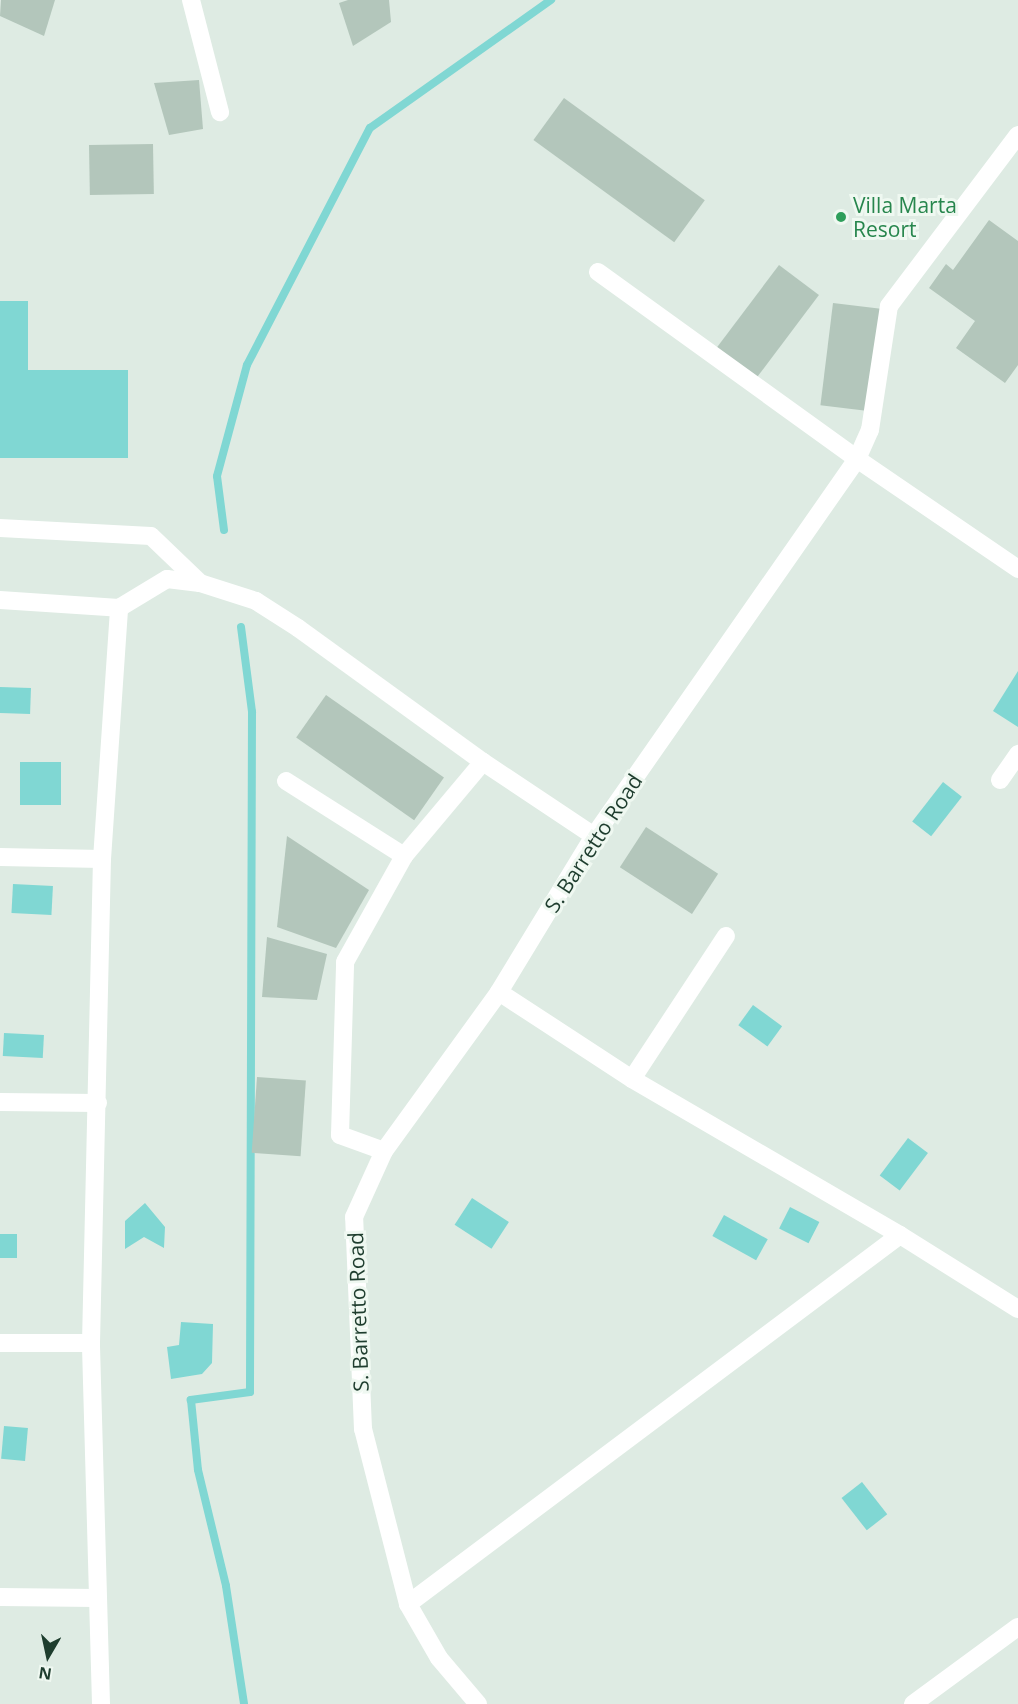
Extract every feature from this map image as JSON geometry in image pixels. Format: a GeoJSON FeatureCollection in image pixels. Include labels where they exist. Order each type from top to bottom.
{"type":"FeatureCollection","features":[{"type":"Feature","properties":{"kind":"street"},"geometry":{"type":"LineString","coordinates":[[191,0],[220,112]]}},
{"type":"Feature","properties":{"kind":"street","name":"S. Barretto Road"},"geometry":{"type":"LineString","coordinates":[[478,1704],[439,1658],[408,1604],[363,1429],[354,1217],[384,1151],[499,992],[594,836],[857,459],[870,430],[889,306],[1018,135]]}},
{"type":"Feature","properties":{"kind":"street"},"geometry":{"type":"LineString","coordinates":[[598,272],[857,459],[1018,569]]}},
{"type":"Feature","properties":{"kind":"street"},"geometry":{"type":"LineString","coordinates":[[0,528],[151,536],[200,583]]}},
{"type":"Feature","properties":{"kind":"street"},"geometry":{"type":"LineString","coordinates":[[0,600],[119,608],[167,579],[200,583],[256,601],[483,762],[594,836]]}},
{"type":"Feature","properties":{"kind":"street"},"geometry":{"type":"LineString","coordinates":[[100,1704],[91,1343],[102,859],[119,608]]}},
{"type":"Feature","properties":{"kind":"street"},"geometry":{"type":"LineString","coordinates":[[1000,780],[1018,754]]}},
{"type":"Feature","properties":{"kind":"street"},"geometry":{"type":"LineString","coordinates":[[384,1151],[340,1135],[345,962],[404,856],[483,762]]}},
{"type":"Feature","properties":{"kind":"street"},"geometry":{"type":"LineString","coordinates":[[286,781],[404,856]]}},
{"type":"Feature","properties":{"kind":"street"},"geometry":{"type":"LineString","coordinates":[[0,857],[102,859]]}},
{"type":"Feature","properties":{"kind":"street"},"geometry":{"type":"LineString","coordinates":[[632,1079],[726,936]]}},
{"type":"Feature","properties":{"kind":"street"},"geometry":{"type":"LineString","coordinates":[[499,992],[632,1079],[900,1235],[1018,1307]]}},
{"type":"Feature","properties":{"kind":"street"},"geometry":{"type":"LineString","coordinates":[[0,1102],[98,1103]]}},
{"type":"Feature","properties":{"kind":"street"},"geometry":{"type":"LineString","coordinates":[[408,1604],[900,1235]]}},
{"type":"Feature","properties":{"kind":"street"},"geometry":{"type":"LineString","coordinates":[[0,1343],[91,1343]]}},
{"type":"Feature","properties":{"kind":"street"},"geometry":{"type":"LineString","coordinates":[[0,1597],[97,1598]]}},
{"type":"Feature","properties":{"kind":"street"},"geometry":{"type":"LineString","coordinates":[[913,1704],[1018,1627]]}},
{"type":"Feature","properties":{"kind":"water"},"geometry":{"type":"Polygon","coordinates":[[[0,301],[28,301],[28,370],[128,370],[128,458],[0,458],[0,301]]]}},
{"type":"Feature","properties":{"kind":"water"},"geometry":{"type":"Polygon","coordinates":[[[1018,671],[1018,727],[993,711],[1018,671]]]}},
{"type":"Feature","properties":{"kind":"water"},"geometry":{"type":"Polygon","coordinates":[[[0,687],[31,688],[30,714],[0,713],[0,687]]]}},
{"type":"Feature","properties":{"kind":"water"},"geometry":{"type":"Polygon","coordinates":[[[20,762],[61,762],[61,805],[20,805],[20,762]]]}},
{"type":"Feature","properties":{"kind":"water"},"geometry":{"type":"Polygon","coordinates":[[[943,782],[962,797],[931,836],[912,821],[943,782]]]}},
{"type":"Feature","properties":{"kind":"water"},"geometry":{"type":"Polygon","coordinates":[[[13,884],[53,886],[51,915],[11,913],[13,884]]]}},
{"type":"Feature","properties":{"kind":"water"},"geometry":{"type":"Polygon","coordinates":[[[753,1005],[782,1026],[767,1046],[738,1025],[753,1005]]]}},
{"type":"Feature","properties":{"kind":"water"},"geometry":{"type":"Polygon","coordinates":[[[4,1033],[44,1035],[43,1058],[3,1056],[4,1033]]]}},
{"type":"Feature","properties":{"kind":"water"},"geometry":{"type":"Polygon","coordinates":[[[908,1138],[928,1153],[900,1191],[880,1176],[908,1138]]]}},
{"type":"Feature","properties":{"kind":"water"},"geometry":{"type":"Polygon","coordinates":[[[472,1198],[509,1222],[491,1249],[455,1225],[472,1198]]]}},
{"type":"Feature","properties":{"kind":"water"},"geometry":{"type":"Polygon","coordinates":[[[145,1203],[165,1227],[164,1248],[144,1237],[125,1249],[125,1221],[145,1203]]]}},
{"type":"Feature","properties":{"kind":"water"},"geometry":{"type":"Polygon","coordinates":[[[790,1207],[819,1222],[809,1243],[779,1228],[790,1207]]]}},
{"type":"Feature","properties":{"kind":"water"},"geometry":{"type":"Polygon","coordinates":[[[724,1215],[768,1239],[756,1260],[712,1236],[724,1215]]]}},
{"type":"Feature","properties":{"kind":"water"},"geometry":{"type":"Polygon","coordinates":[[[0,1234],[17,1234],[17,1258],[0,1258],[0,1234]]]}},
{"type":"Feature","properties":{"kind":"water"},"geometry":{"type":"Polygon","coordinates":[[[181,1322],[213,1324],[212,1363],[202,1374],[171,1379],[167,1347],[179,1345],[181,1322]]]}},
{"type":"Feature","properties":{"kind":"water"},"geometry":{"type":"Polygon","coordinates":[[[4,1426],[28,1428],[25,1461],[1,1459],[4,1426]]]}},
{"type":"Feature","properties":{"kind":"water"},"geometry":{"type":"Polygon","coordinates":[[[862,1482],[887,1514],[867,1530],[842,1498],[862,1482]]]}},
{"type":"Feature","properties":{"kind":"building"},"geometry":{"type":"Polygon","coordinates":[[[1,0],[55,0],[44,36],[0,16],[1,0]]]}},
{"type":"Feature","properties":{"kind":"building"},"geometry":{"type":"Polygon","coordinates":[[[348,0],[389,0],[391,22],[353,46],[339,3],[348,0]]]}},
{"type":"Feature","properties":{"kind":"building"},"geometry":{"type":"Polygon","coordinates":[[[199,80],[203,129],[169,135],[154,83],[199,80]]]}},
{"type":"Feature","properties":{"kind":"building"},"geometry":{"type":"Polygon","coordinates":[[[564,98],[705,200],[674,242],[533,140],[564,98]]]}},
{"type":"Feature","properties":{"kind":"building"},"geometry":{"type":"Polygon","coordinates":[[[153,144],[154,194],[90,195],[89,145],[153,144]]]}},
{"type":"Feature","properties":{"kind":"building"},"geometry":{"type":"Polygon","coordinates":[[[989,220],[1018,241],[1018,365],[1005,383],[956,348],[975,321],[929,288],[946,264],[953,270],[989,220]]]}},
{"type":"Feature","properties":{"kind":"building"},"geometry":{"type":"Polygon","coordinates":[[[779,265],[819,295],[755,381],[715,350],[779,265]]]}},
{"type":"Feature","properties":{"kind":"building"},"geometry":{"type":"Polygon","coordinates":[[[833,303],[881,309],[868,411],[820,405],[833,303]]]}},
{"type":"Feature","properties":{"kind":"building"},"geometry":{"type":"Polygon","coordinates":[[[326,695],[444,778],[414,820],[296,738],[326,695]]]}},
{"type":"Feature","properties":{"kind":"building"},"geometry":{"type":"Polygon","coordinates":[[[646,827],[718,874],[692,914],[620,867],[646,827]]]}},
{"type":"Feature","properties":{"kind":"building"},"geometry":{"type":"Polygon","coordinates":[[[287,836],[369,890],[336,948],[277,927],[287,836]]]}},
{"type":"Feature","properties":{"kind":"building"},"geometry":{"type":"Polygon","coordinates":[[[267,937],[327,954],[317,1000],[262,997],[267,937]]]}},
{"type":"Feature","properties":{"kind":"building"},"geometry":{"type":"Polygon","coordinates":[[[257,1077],[306,1080],[301,1156],[252,1153],[257,1077]]]}},
{"type":"Feature","properties":{"kind":"waterway"},"geometry":{"type":"LineString","coordinates":[[224,530],[217,476],[247,365],[370,128],[551,0]]}},
{"type":"Feature","properties":{"kind":"waterway"},"geometry":{"type":"LineString","coordinates":[[241,627],[252,712],[250,1392],[191,1400],[198,1470],[226,1586],[244,1704]]}},
{"type":"Feature","properties":{"kind":"place","name":"Villa Marta Resort"},"geometry":{"type":"Point","coordinates":[841,217]}}]}
